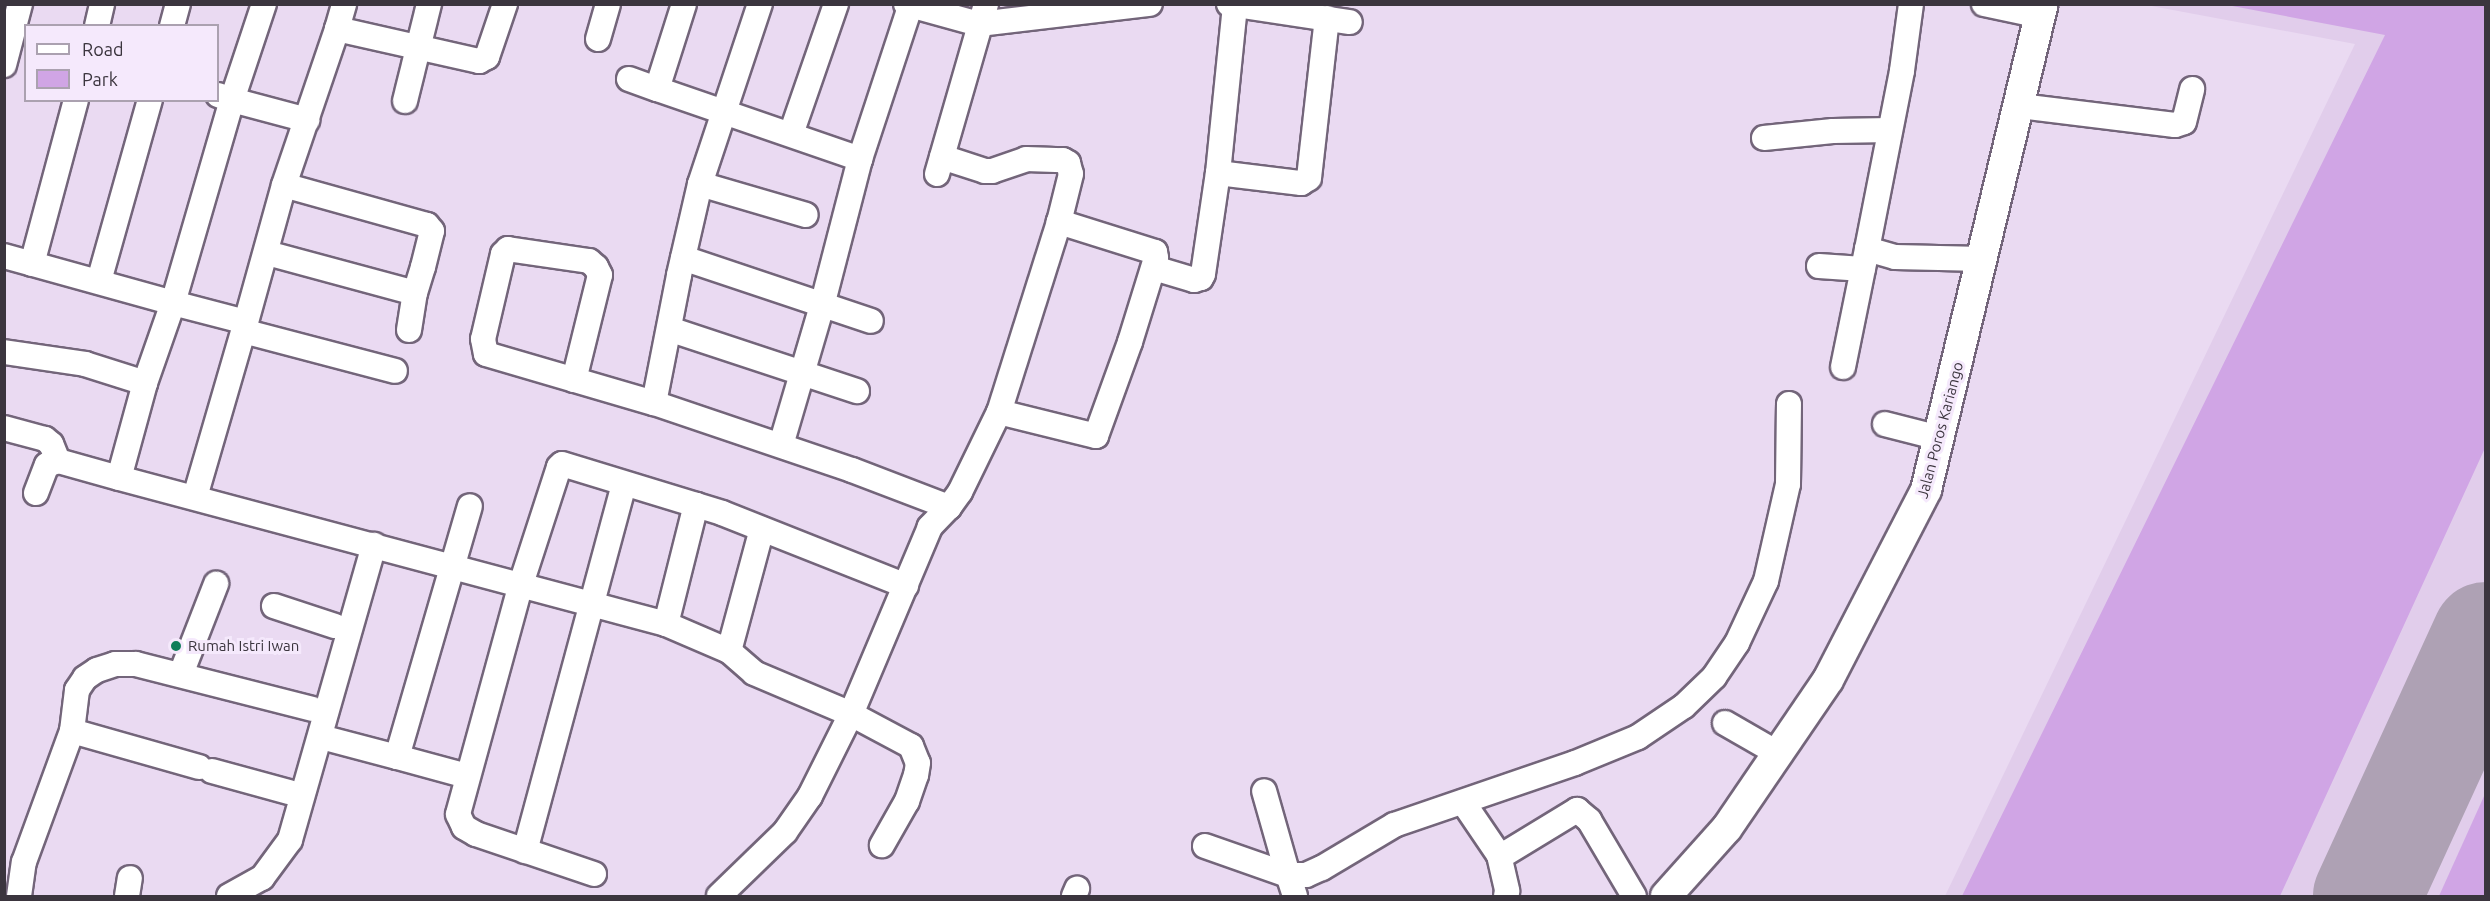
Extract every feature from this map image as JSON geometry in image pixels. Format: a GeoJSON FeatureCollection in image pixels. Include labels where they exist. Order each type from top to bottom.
{"type":"FeatureCollection","features":[{"type":"Feature","properties":{"kind":"main road","name":"Jalan Poros Kariango"},"geometry":{"type":"LineString","coordinates":[[1666,897],[1727,828],[1828,680],[1926,490],[1941,438],[2042,10]]}},
{"type":"Feature","properties":{"kind":"street"},"geometry":{"type":"LineString","coordinates":[[4,65],[18,40],[20,4]]}},
{"type":"Feature","properties":{"kind":"street"},"geometry":{"type":"LineString","coordinates":[[97,24],[102,4]]}},
{"type":"Feature","properties":{"kind":"street"},"geometry":{"type":"LineString","coordinates":[[173,24],[178,4]]}},
{"type":"Feature","properties":{"kind":"street"},"geometry":{"type":"LineString","coordinates":[[119,478],[146,383],[173,303],[225,98],[264,4]]}},
{"type":"Feature","properties":{"kind":"street"},"geometry":{"type":"LineString","coordinates":[[195,497],[267,253],[284,185],[344,4]]}},
{"type":"Feature","properties":{"kind":"street"},"geometry":{"type":"LineString","coordinates":[[405,100],[416,47],[429,4]]}},
{"type":"Feature","properties":{"kind":"street"},"geometry":{"type":"LineString","coordinates":[[337,29],[484,60],[505,4]]}},
{"type":"Feature","properties":{"kind":"street"},"geometry":{"type":"LineString","coordinates":[[598,39],[609,4]]}},
{"type":"Feature","properties":{"kind":"street"},"geometry":{"type":"LineString","coordinates":[[657,89],[684,4]]}},
{"type":"Feature","properties":{"kind":"street"},"geometry":{"type":"LineString","coordinates":[[654,403],[700,184],[760,4]]}},
{"type":"Feature","properties":{"kind":"street"},"geometry":{"type":"LineString","coordinates":[[791,134],[836,4]]}},
{"type":"Feature","properties":{"kind":"street"},"geometry":{"type":"LineString","coordinates":[[781,445],[822,306],[860,159],[909,5],[983,14],[1150,4]]}},
{"type":"Feature","properties":{"kind":"street"},"geometry":{"type":"LineString","coordinates":[[1843,368],[1890,130],[1911,4]]}},
{"type":"Feature","properties":{"kind":"street"},"geometry":{"type":"LineString","coordinates":[[1984,4],[2042,10]]}},
{"type":"Feature","properties":{"kind":"street"},"geometry":{"type":"LineString","coordinates":[[1154,268],[1194,280],[1201,278],[1218,173],[1232,5],[1339,20],[1309,178],[1300,183],[1218,173]]}},
{"type":"Feature","properties":{"kind":"street"},"geometry":{"type":"LineString","coordinates":[[719,897],[785,832],[810,796],[851,714],[930,527],[960,492],[999,412],[1059,222],[1071,174],[1068,163],[1063,160],[1026,159],[992,171],[940,165],[983,14]]}},
{"type":"Feature","properties":{"kind":"street"},"geometry":{"type":"LineString","coordinates":[[629,79],[860,159]]}},
{"type":"Feature","properties":{"kind":"street"},"geometry":{"type":"LineString","coordinates":[[2020,106],[2175,125],[2184,122],[2192,89]]}},
{"type":"Feature","properties":{"kind":"street"},"geometry":{"type":"LineString","coordinates":[[225,98],[307,120]]}},
{"type":"Feature","properties":{"kind":"street"},"geometry":{"type":"LineString","coordinates":[[32,264],[75,102]]}},
{"type":"Feature","properties":{"kind":"street"},"geometry":{"type":"LineString","coordinates":[[99,281],[149,102]]}},
{"type":"Feature","properties":{"kind":"street"},"geometry":{"type":"LineString","coordinates":[[1764,138],[1833,131],[1890,130]]}},
{"type":"Feature","properties":{"kind":"street"},"geometry":{"type":"LineString","coordinates":[[700,184],[806,214]]}},
{"type":"Feature","properties":{"kind":"street"},"geometry":{"type":"LineString","coordinates":[[284,185],[427,225],[432,231],[415,292],[410,330]]}},
{"type":"Feature","properties":{"kind":"street"},"geometry":{"type":"LineString","coordinates":[[999,412],[1096,436],[1154,268],[1156,255],[1153,249],[1059,222]]}},
{"type":"Feature","properties":{"kind":"street"},"geometry":{"type":"LineString","coordinates":[[574,380],[600,275],[596,267],[589,261],[508,249],[503,254],[483,339],[484,352],[494,358],[654,403],[781,445],[949,507]]}},
{"type":"Feature","properties":{"kind":"street"},"geometry":{"type":"LineString","coordinates":[[267,253],[415,292]]}},
{"type":"Feature","properties":{"kind":"street"},"geometry":{"type":"LineString","coordinates":[[4,256],[99,281],[395,371]]}},
{"type":"Feature","properties":{"kind":"street"},"geometry":{"type":"LineString","coordinates":[[1819,266],[1894,257],[1983,259]]}},
{"type":"Feature","properties":{"kind":"street"},"geometry":{"type":"LineString","coordinates":[[684,258],[872,321]]}},
{"type":"Feature","properties":{"kind":"street"},"geometry":{"type":"LineString","coordinates":[[669,329],[857,391]]}},
{"type":"Feature","properties":{"kind":"street"},"geometry":{"type":"LineString","coordinates":[[4,352],[85,364],[146,383]]}},
{"type":"Feature","properties":{"kind":"street"},"geometry":{"type":"LineString","coordinates":[[1292,886],[1306,875],[1322,868],[1394,825],[1575,763],[1638,737],[1684,706],[1714,677],[1737,643],[1766,581],[1788,484],[1789,404]]}},
{"type":"Feature","properties":{"kind":"street"},"geometry":{"type":"LineString","coordinates":[[1885,424],[1941,438]]}},
{"type":"Feature","properties":{"kind":"street"},"geometry":{"type":"LineString","coordinates":[[4,428],[45,439],[51,444],[58,461]]}},
{"type":"Feature","properties":{"kind":"street"},"geometry":{"type":"LineString","coordinates":[[36,494],[47,465],[58,461],[666,624],[729,651],[754,673],[851,714],[905,742],[916,753],[916,775],[907,801],[882,845]]}},
{"type":"Feature","properties":{"kind":"street"},"geometry":{"type":"LineString","coordinates":[[594,874],[476,834],[464,827],[458,814],[521,584],[558,467],[562,464],[696,505],[906,586]]}},
{"type":"Feature","properties":{"kind":"street"},"geometry":{"type":"LineString","coordinates":[[525,851],[624,484]]}},
{"type":"Feature","properties":{"kind":"street"},"geometry":{"type":"LineString","coordinates":[[666,624],[696,505]]}},
{"type":"Feature","properties":{"kind":"street"},"geometry":{"type":"LineString","coordinates":[[397,757],[470,506]]}},
{"type":"Feature","properties":{"kind":"street"},"geometry":{"type":"LineString","coordinates":[[729,651],[762,529]]}},
{"type":"Feature","properties":{"kind":"street"},"geometry":{"type":"LineString","coordinates":[[277,857],[280,827],[335,626],[366,543]]}},
{"type":"Feature","properties":{"kind":"street"},"geometry":{"type":"LineString","coordinates":[[229,897],[262,878],[290,840],[321,737],[366,543]]}},
{"type":"Feature","properties":{"kind":"street"},"geometry":{"type":"LineString","coordinates":[[181,674],[216,584]]}},
{"type":"Feature","properties":{"kind":"street"},"geometry":{"type":"LineString","coordinates":[[274,606],[335,626]]}},
{"type":"Feature","properties":{"kind":"street"},"geometry":{"type":"LineString","coordinates":[[20,897],[24,862],[72,731],[77,690],[85,678],[97,670],[115,664],[136,664],[312,709]]}},
{"type":"Feature","properties":{"kind":"street"},"geometry":{"type":"LineString","coordinates":[[1725,723],[1779,754]]}},
{"type":"Feature","properties":{"kind":"street"},"geometry":{"type":"LineString","coordinates":[[72,731],[289,792]]}},
{"type":"Feature","properties":{"kind":"street"},"geometry":{"type":"LineString","coordinates":[[321,737],[467,776]]}},
{"type":"Feature","properties":{"kind":"street"},"geometry":{"type":"LineString","coordinates":[[1264,791],[1292,886]]}},
{"type":"Feature","properties":{"kind":"street"},"geometry":{"type":"LineString","coordinates":[[1463,802],[1499,855],[1508,891],[1506,897]]}},
{"type":"Feature","properties":{"kind":"street"},"geometry":{"type":"LineString","coordinates":[[1499,855],[1503,855],[1576,810],[1589,820],[1635,897]]}},
{"type":"Feature","properties":{"kind":"street"},"geometry":{"type":"LineString","coordinates":[[1205,846],[1292,886]]}},
{"type":"Feature","properties":{"kind":"shaded area"},"geometry":{"type":"Polygon","coordinates":[[[2146,5],[2485,5],[2485,896],[1945,896],[2355,44],[2146,5]]]}},
{"type":"Feature","properties":{"kind":"green space"},"geometry":{"type":"Polygon","coordinates":[[[2227,5],[2485,5],[2485,448],[2280,896],[1962,896],[2385,35],[2227,5]]]}},
{"type":"Feature","properties":{"kind":"green space"},"geometry":{"type":"Polygon","coordinates":[[[2485,794],[2485,896],[2439,896],[2485,794]]]}},
{"type":"Feature","properties":{"kind":"runway"},"geometry":{"type":"LineString","coordinates":[[2367,896],[2486,636]]}},
{"type":"Feature","properties":{"kind":"place","name":"Rumah Istri Iwan"},"geometry":{"type":"Point","coordinates":[176,646]}}]}
